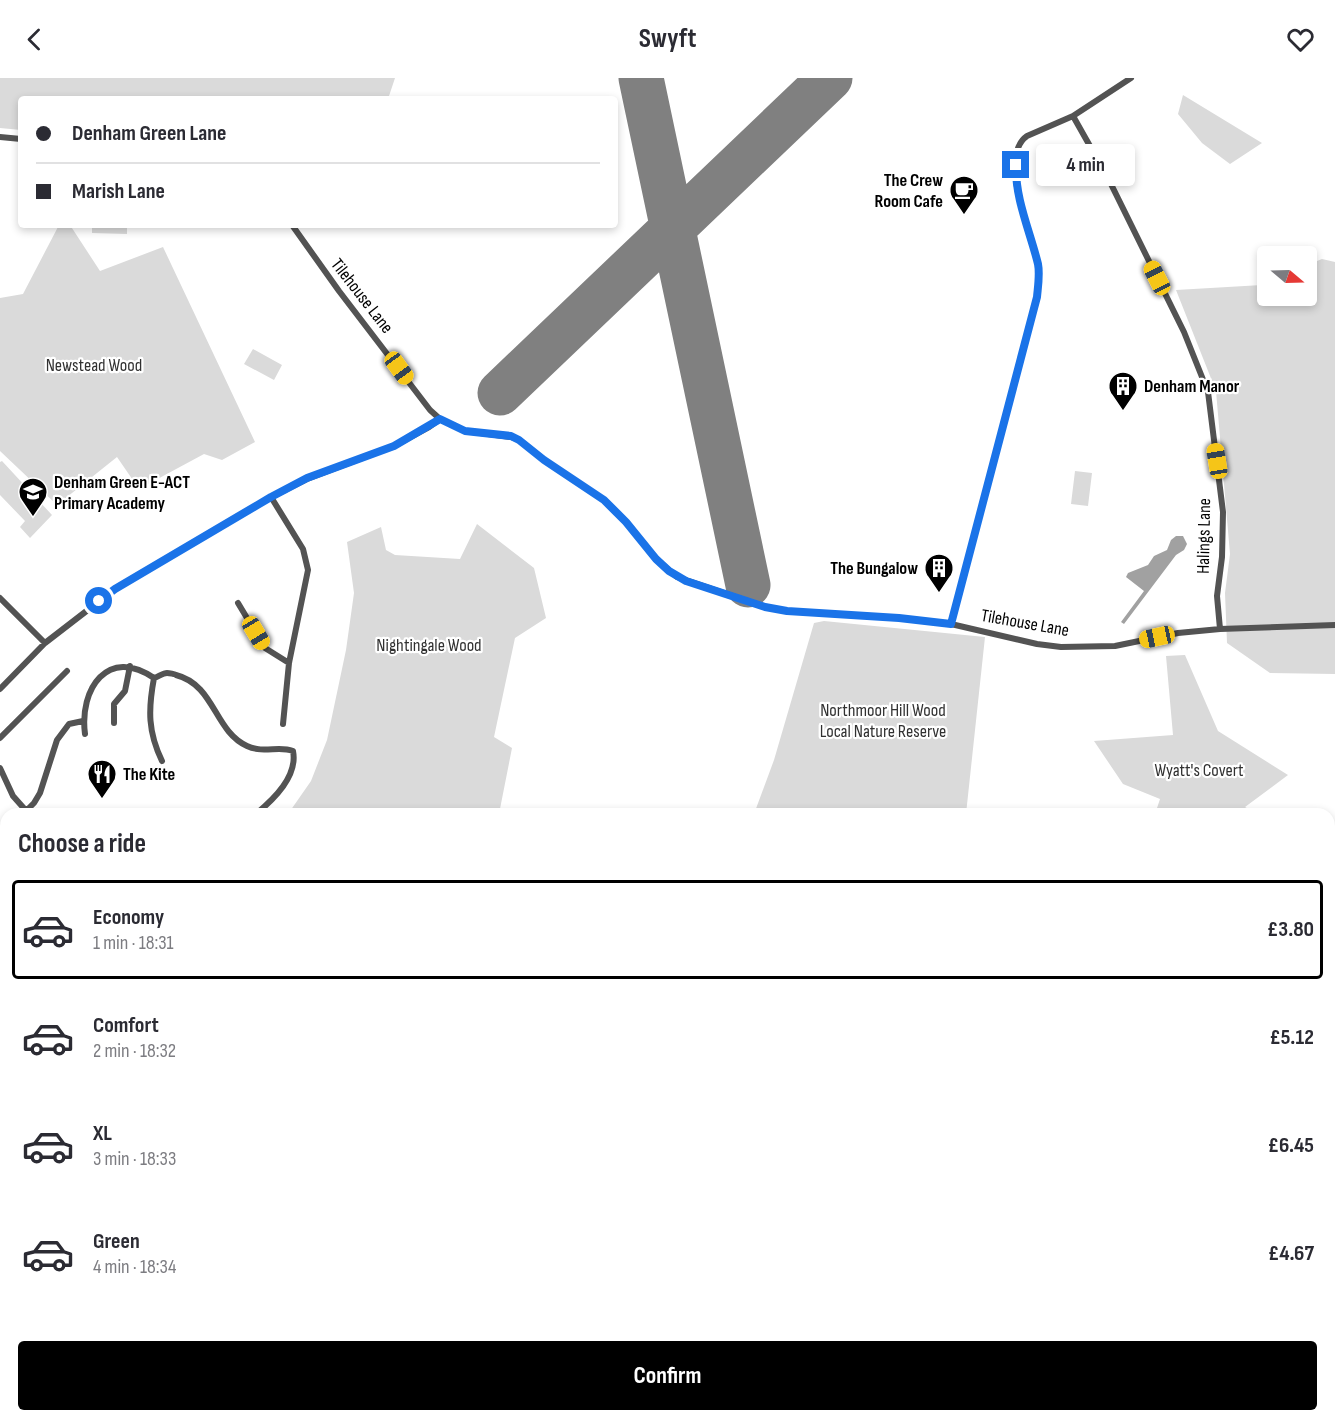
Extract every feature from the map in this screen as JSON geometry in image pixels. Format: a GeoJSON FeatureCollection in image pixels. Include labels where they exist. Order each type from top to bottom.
{"type":"FeatureCollection","features":[{"type":"Feature","properties":{"kind":"street"},"geometry":{"type":"LineString","coordinates":[[951,624],[1037,297],[1038,264],[1016,178],[1017,153],[1023,139],[1073,116],[1131,78]]}},
{"type":"Feature","properties":{"kind":"street","name":"Halings Lane"},"geometry":{"type":"LineString","coordinates":[[1073,116],[1108,178],[1184,332],[1208,392],[1223,512],[1222,557],[1217,596],[1220,629]]}},
{"type":"Feature","properties":{"kind":"street"},"geometry":{"type":"LineString","coordinates":[[0,137],[18,139]]}},
{"type":"Feature","properties":{"kind":"street","name":"Tilehouse Lane"},"geometry":{"type":"LineString","coordinates":[[294,228],[430,410],[440,419],[465,431],[511,436],[519,440],[544,460],[604,500],[626,522],[656,559],[669,571],[686,581],[765,607],[787,611],[899,618],[951,624],[1037,644],[1061,647],[1115,646],[1178,633],[1220,629],[1335,625]]}},
{"type":"Feature","properties":{"kind":"street"},"geometry":{"type":"LineString","coordinates":[[0,689],[45,642],[115,589],[307,478],[394,446],[440,419]]}},
{"type":"Feature","properties":{"kind":"street"},"geometry":{"type":"LineString","coordinates":[[271,497],[303,549],[308,570],[289,663],[283,724]]}},
{"type":"Feature","properties":{"kind":"street"},"geometry":{"type":"LineString","coordinates":[[0,598],[45,642]]}},
{"type":"Feature","properties":{"kind":"street"},"geometry":{"type":"LineString","coordinates":[[238,603],[265,648],[289,663]]}},
{"type":"Feature","properties":{"kind":"street"},"geometry":{"type":"LineString","coordinates":[[85,734],[83,721],[85,704],[91,688],[103,675],[116,668],[130,666],[154,678]]}},
{"type":"Feature","properties":{"kind":"street"},"geometry":{"type":"LineString","coordinates":[[114,723],[114,704],[125,691],[130,666]]}},
{"type":"Feature","properties":{"kind":"street"},"geometry":{"type":"LineString","coordinates":[[0,738],[67,671]]}},
{"type":"Feature","properties":{"kind":"street"},"geometry":{"type":"LineString","coordinates":[[154,678],[168,672],[188,678],[204,692],[216,714],[234,736],[247,746],[267,751],[285,747],[293,751],[295,761],[290,776],[263,808]]}},
{"type":"Feature","properties":{"kind":"street"},"geometry":{"type":"LineString","coordinates":[[154,678],[150,702],[151,734],[162,761]]}},
{"type":"Feature","properties":{"kind":"street"},"geometry":{"type":"LineString","coordinates":[[30,808],[40,793],[57,740],[69,724],[83,721]]}},
{"type":"Feature","properties":{"kind":"street"},"geometry":{"type":"LineString","coordinates":[[0,768],[13,796],[22,808]]}},
{"type":"Feature","properties":{"kind":"green space"},"geometry":{"type":"Polygon","coordinates":[[[0,78],[395,78],[389,96],[18,96],[18,130],[0,128],[0,78]]]}},
{"type":"Feature","properties":{"kind":"green space"},"geometry":{"type":"Polygon","coordinates":[[[1183,95],[1262,143],[1230,164],[1202,143],[1178,114],[1183,95]]]}},
{"type":"Feature","properties":{"kind":"green space","name":"Newstead Wood"},"geometry":{"type":"Polygon","coordinates":[[[57,228],[72,228],[100,271],[163,247],[255,442],[222,460],[204,454],[139,489],[117,457],[57,505],[0,451],[0,298],[23,294],[57,228]]]}},
{"type":"Feature","properties":{"kind":"green space"},"geometry":{"type":"Polygon","coordinates":[[[92,228],[127,228],[127,234],[92,233],[92,228]]]}},
{"type":"Feature","properties":{"kind":"green space"},"geometry":{"type":"Polygon","coordinates":[[[1322,259],[1335,262],[1335,674],[1270,673],[1227,643],[1225,593],[1230,554],[1216,391],[1176,290],[1257,285],[1257,306],[1317,306],[1317,261],[1322,259]]]}},
{"type":"Feature","properties":{"kind":"green space"},"geometry":{"type":"Polygon","coordinates":[[[253,349],[282,365],[274,380],[244,364],[253,349]]]}},
{"type":"Feature","properties":{"kind":"green space"},"geometry":{"type":"Polygon","coordinates":[[[2,461],[52,515],[30,538],[20,527],[25,521],[0,495],[0,462],[2,461]]]}},
{"type":"Feature","properties":{"kind":"green space"},"geometry":{"type":"Polygon","coordinates":[[[1075,471],[1092,473],[1088,506],[1071,504],[1075,471]]]}},
{"type":"Feature","properties":{"kind":"green space","name":"Nightingale Wood"},"geometry":{"type":"Polygon","coordinates":[[[477,524],[534,568],[546,618],[515,638],[494,737],[512,748],[500,808],[292,808],[311,781],[327,740],[346,650],[354,593],[347,542],[381,527],[386,550],[395,555],[460,559],[477,524]]]}},
{"type":"Feature","properties":{"kind":"green space","name":"Northmoor Hill Wood Local Nature Reserve"},"geometry":{"type":"Polygon","coordinates":[[[824,621],[985,637],[967,808],[756,808],[774,760],[814,623],[824,621]]]}},
{"type":"Feature","properties":{"kind":"green space","name":"Wyatt's Covert"},"geometry":{"type":"Polygon","coordinates":[[[1185,655],[1218,731],[1288,775],[1245,807],[1247,808],[1157,808],[1160,799],[1123,784],[1094,741],[1173,735],[1166,656],[1185,655]]]}},
{"type":"Feature","properties":{"kind":"shaded area"},"geometry":{"type":"Polygon","coordinates":[[[1176,536],[1183,536],[1187,544],[1184,550],[1176,555],[1124,624],[1121,622],[1144,591],[1126,577],[1128,573],[1148,565],[1154,556],[1167,550],[1171,540],[1176,536]]]}},
{"type":"Feature","properties":{"kind":"runway"},"geometry":{"type":"LineString","coordinates":[[641,78],[748,585]]}},
{"type":"Feature","properties":{"kind":"runway"},"geometry":{"type":"LineString","coordinates":[[500,393],[830,78]]}},
{"type":"Feature","properties":{"kind":"place","name":"The Crew Room Cafe"},"geometry":{"type":"Point","coordinates":[964,216]}},
{"type":"Feature","properties":{"kind":"place","name":"Denham Manor"},"geometry":{"type":"Point","coordinates":[1123,412]}},
{"type":"Feature","properties":{"kind":"place","name":"Denham Green E-ACT Primary Academy"},"geometry":{"type":"Point","coordinates":[33,518]}},
{"type":"Feature","properties":{"kind":"place","name":"The Bungalow"},"geometry":{"type":"Point","coordinates":[939,594]}},
{"type":"Feature","properties":{"kind":"place","name":"The Kite"},"geometry":{"type":"Point","coordinates":[102,800]}},
{"type":"Feature","properties":{"kind":"route"},"geometry":{"type":"LineString","coordinates":[[99,601],[115,589],[271,497],[307,478],[394,446],[440,419],[465,431],[511,436],[519,440],[614,508],[656,559],[669,571],[686,581],[765,607],[787,611],[899,618],[951,624],[1037,297],[1038,264],[1020,197],[1016,165]]}}]}
